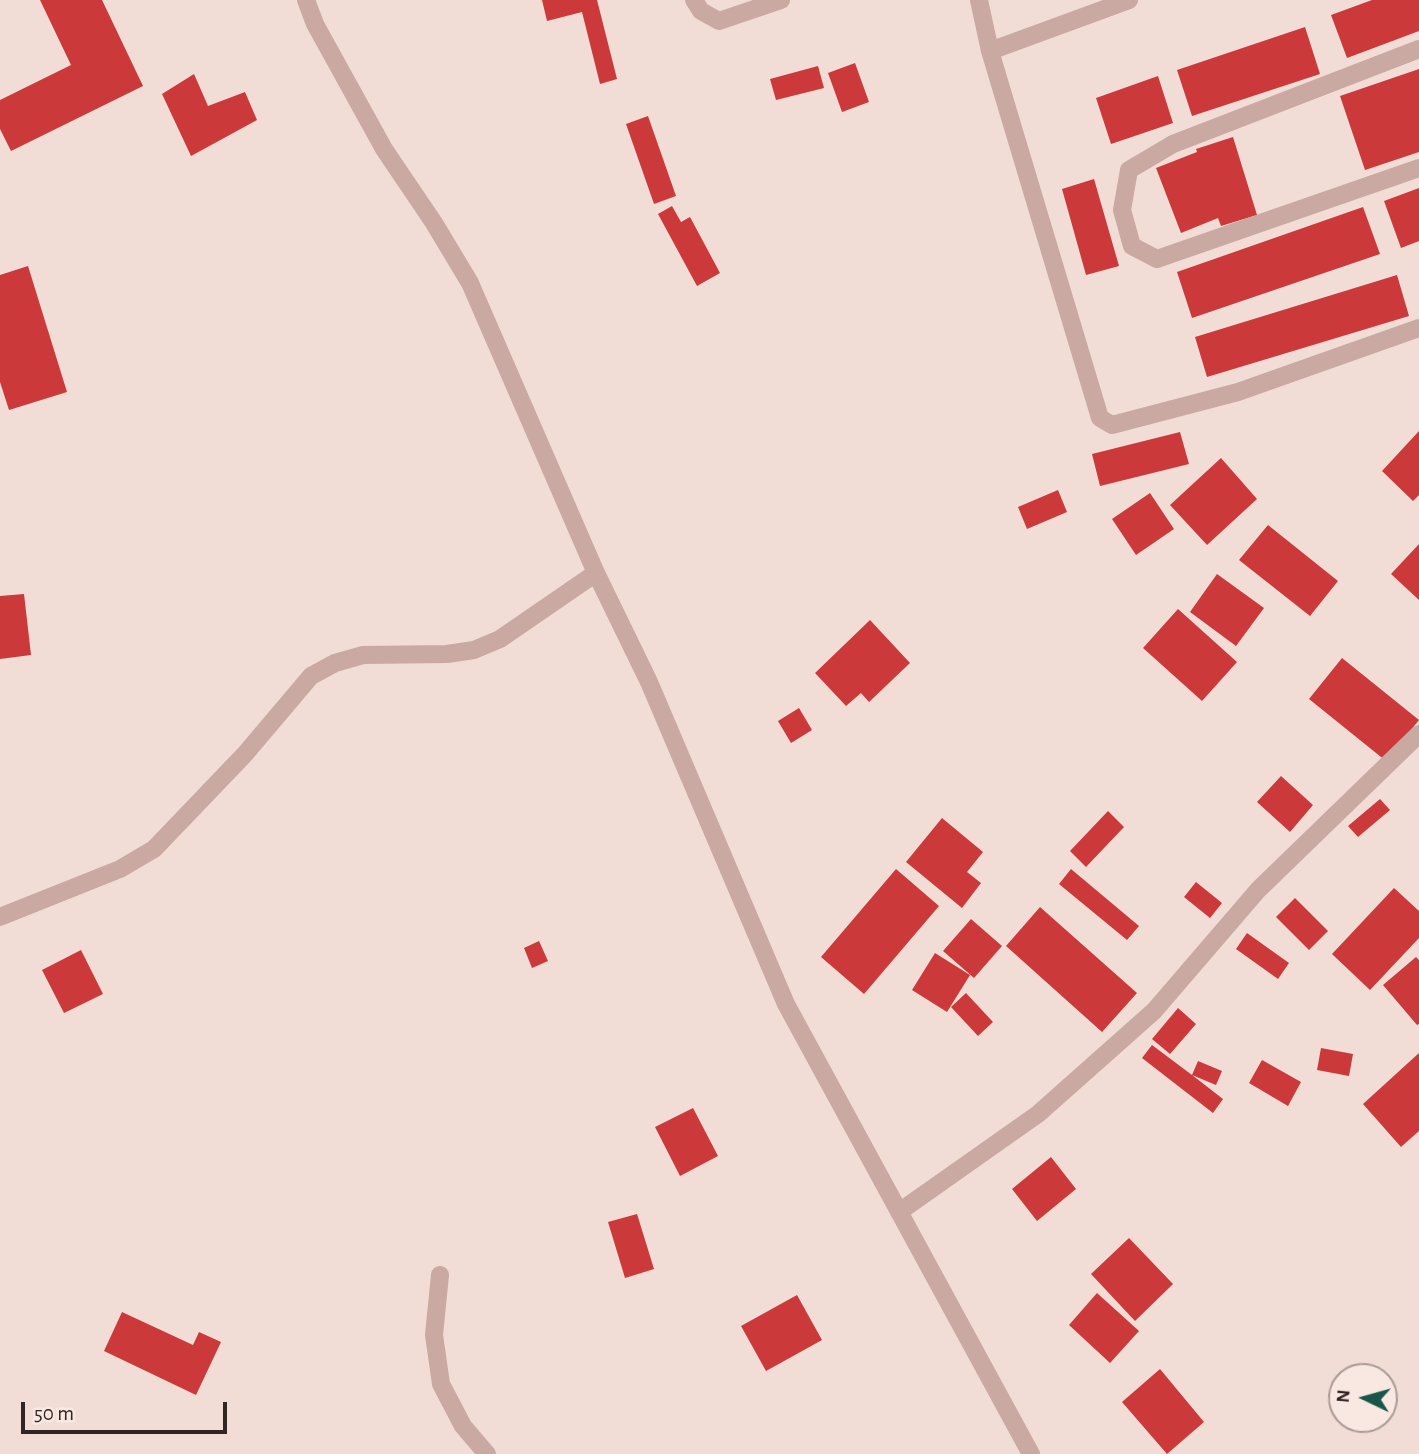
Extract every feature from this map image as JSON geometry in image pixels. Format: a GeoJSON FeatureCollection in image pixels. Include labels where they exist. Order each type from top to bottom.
{"type":"FeatureCollection","features":[{"type":"Feature","properties":{"kind":"street"},"geometry":{"type":"LineString","coordinates":[[306,0],[384,149],[434,223],[470,283],[596,573],[649,682],[786,1004],[1031,1454]]}},
{"type":"Feature","properties":{"kind":"street"},"geometry":{"type":"LineString","coordinates":[[694,0],[701,11],[719,22],[781,0]]}},
{"type":"Feature","properties":{"kind":"street"},"geometry":{"type":"LineString","coordinates":[[979,0],[990,51],[1100,418],[1112,425],[1238,392],[1419,328]]}},
{"type":"Feature","properties":{"kind":"street"},"geometry":{"type":"LineString","coordinates":[[990,51],[1129,0]]}},
{"type":"Feature","properties":{"kind":"street"},"geometry":{"type":"LineString","coordinates":[[1419,49],[1173,144],[1129,170],[1122,210],[1132,246],[1157,259],[1419,168]]}},
{"type":"Feature","properties":{"kind":"street"},"geometry":{"type":"LineString","coordinates":[[0,917],[120,869],[153,849],[245,754],[311,676],[335,663],[363,655],[447,654],[474,650],[500,639],[596,573]]}},
{"type":"Feature","properties":{"kind":"street"},"geometry":{"type":"LineString","coordinates":[[899,1212],[1038,1114],[1154,1011],[1258,890],[1419,734]]}},
{"type":"Feature","properties":{"kind":"street"},"geometry":{"type":"LineString","coordinates":[[440,1275],[434,1335],[441,1384],[463,1426],[487,1454]]}},
{"type":"Feature","properties":{"kind":"building"},"geometry":{"type":"Polygon","coordinates":[[[40,0],[102,0],[143,86],[11,151],[0,129],[0,100],[71,65],[40,0]]]}},
{"type":"Feature","properties":{"kind":"building"},"geometry":{"type":"Polygon","coordinates":[[[542,0],[597,0],[617,79],[600,84],[582,12],[547,21],[542,0]]]}},
{"type":"Feature","properties":{"kind":"building"},"geometry":{"type":"Polygon","coordinates":[[[1372,0],[1419,0],[1419,31],[1347,58],[1331,15],[1372,0]]]}},
{"type":"Feature","properties":{"kind":"building"},"geometry":{"type":"Polygon","coordinates":[[[1305,27],[1320,74],[1192,116],[1177,70],[1305,27]]]}},
{"type":"Feature","properties":{"kind":"building"},"geometry":{"type":"Polygon","coordinates":[[[855,63],[869,102],[842,112],[828,73],[855,63]]]}},
{"type":"Feature","properties":{"kind":"building"},"geometry":{"type":"Polygon","coordinates":[[[818,66],[824,88],[776,100],[770,79],[818,66]]]}},
{"type":"Feature","properties":{"kind":"building"},"geometry":{"type":"Polygon","coordinates":[[[1419,69],[1419,152],[1365,170],[1340,96],[1419,69]]]}},
{"type":"Feature","properties":{"kind":"building"},"geometry":{"type":"Polygon","coordinates":[[[194,74],[208,106],[245,92],[257,120],[191,156],[162,94],[194,74]]]}},
{"type":"Feature","properties":{"kind":"building"},"geometry":{"type":"Polygon","coordinates":[[[1158,76],[1173,123],[1111,144],[1096,98],[1158,76]]]}},
{"type":"Feature","properties":{"kind":"building"},"geometry":{"type":"Polygon","coordinates":[[[648,116],[676,196],[654,204],[626,124],[648,116]]]}},
{"type":"Feature","properties":{"kind":"building"},"geometry":{"type":"Polygon","coordinates":[[[1233,137],[1257,215],[1221,226],[1218,218],[1181,233],[1156,168],[1197,152],[1196,149],[1233,137]]]}},
{"type":"Feature","properties":{"kind":"building"},"geometry":{"type":"Polygon","coordinates":[[[1094,179],[1119,266],[1086,275],[1062,189],[1094,179]]]}},
{"type":"Feature","properties":{"kind":"building"},"geometry":{"type":"Polygon","coordinates":[[[1419,188],[1419,241],[1401,248],[1384,201],[1419,188]]]}},
{"type":"Feature","properties":{"kind":"building"},"geometry":{"type":"Polygon","coordinates":[[[672,206],[681,222],[690,217],[720,273],[697,286],[658,214],[672,206]]]}},
{"type":"Feature","properties":{"kind":"building"},"geometry":{"type":"Polygon","coordinates":[[[1363,207],[1380,254],[1192,318],[1177,272],[1363,207]]]}},
{"type":"Feature","properties":{"kind":"building"},"geometry":{"type":"Polygon","coordinates":[[[28,266],[67,392],[9,410],[0,382],[0,275],[28,266]]]}},
{"type":"Feature","properties":{"kind":"building"},"geometry":{"type":"Polygon","coordinates":[[[1397,275],[1409,316],[1207,377],[1195,337],[1397,275]]]}},
{"type":"Feature","properties":{"kind":"building"},"geometry":{"type":"Polygon","coordinates":[[[1419,431],[1419,495],[1413,501],[1382,471],[1419,431]]]}},
{"type":"Feature","properties":{"kind":"building"},"geometry":{"type":"Polygon","coordinates":[[[1180,432],[1189,464],[1100,486],[1092,454],[1180,432]]]}},
{"type":"Feature","properties":{"kind":"building"},"geometry":{"type":"Polygon","coordinates":[[[1221,458],[1257,499],[1207,545],[1170,505],[1221,458]]]}},
{"type":"Feature","properties":{"kind":"building"},"geometry":{"type":"Polygon","coordinates":[[[1058,490],[1067,512],[1027,529],[1018,507],[1058,490]]]}},
{"type":"Feature","properties":{"kind":"building"},"geometry":{"type":"Polygon","coordinates":[[[1150,493],[1174,529],[1136,555],[1112,519],[1150,493]]]}},
{"type":"Feature","properties":{"kind":"building"},"geometry":{"type":"Polygon","coordinates":[[[1268,525],[1338,581],[1310,616],[1239,560],[1268,525]]]}},
{"type":"Feature","properties":{"kind":"building"},"geometry":{"type":"Polygon","coordinates":[[[1419,544],[1419,600],[1391,574],[1419,544]]]}},
{"type":"Feature","properties":{"kind":"building"},"geometry":{"type":"Polygon","coordinates":[[[1217,574],[1264,608],[1236,646],[1190,612],[1217,574]]]}},
{"type":"Feature","properties":{"kind":"building"},"geometry":{"type":"Polygon","coordinates":[[[24,594],[31,655],[0,659],[0,596],[24,594]]]}},
{"type":"Feature","properties":{"kind":"building"},"geometry":{"type":"Polygon","coordinates":[[[1178,609],[1237,662],[1202,701],[1143,648],[1178,609]]]}},
{"type":"Feature","properties":{"kind":"building"},"geometry":{"type":"Polygon","coordinates":[[[870,620],[910,663],[869,702],[861,693],[846,706],[815,673],[870,620]]]}},
{"type":"Feature","properties":{"kind":"building"},"geometry":{"type":"Polygon","coordinates":[[[1342,658],[1419,720],[1386,761],[1309,699],[1342,658]]]}},
{"type":"Feature","properties":{"kind":"building"},"geometry":{"type":"Polygon","coordinates":[[[799,708],[812,730],[791,743],[778,721],[799,708]]]}},
{"type":"Feature","properties":{"kind":"building"},"geometry":{"type":"Polygon","coordinates":[[[1281,776],[1313,805],[1290,832],[1257,802],[1281,776]]]}},
{"type":"Feature","properties":{"kind":"building"},"geometry":{"type":"Polygon","coordinates":[[[1380,799],[1390,810],[1358,837],[1348,826],[1380,799]]]}},
{"type":"Feature","properties":{"kind":"building"},"geometry":{"type":"Polygon","coordinates":[[[1108,811],[1124,827],[1086,867],[1070,851],[1108,811]]]}},
{"type":"Feature","properties":{"kind":"building"},"geometry":{"type":"Polygon","coordinates":[[[942,818],[983,852],[967,872],[981,883],[962,908],[906,862],[942,818]]]}},
{"type":"Feature","properties":{"kind":"building"},"geometry":{"type":"Polygon","coordinates":[[[896,869],[939,906],[864,994],[821,957],[896,869]]]}},
{"type":"Feature","properties":{"kind":"building"},"geometry":{"type":"Polygon","coordinates":[[[1071,869],[1139,926],[1127,940],[1059,884],[1071,869]]]}},
{"type":"Feature","properties":{"kind":"building"},"geometry":{"type":"Polygon","coordinates":[[[1196,882],[1222,903],[1210,918],[1184,897],[1196,882]]]}},
{"type":"Feature","properties":{"kind":"building"},"geometry":{"type":"Polygon","coordinates":[[[1394,888],[1419,911],[1419,938],[1370,990],[1332,954],[1394,888]]]}},
{"type":"Feature","properties":{"kind":"building"},"geometry":{"type":"Polygon","coordinates":[[[1295,898],[1328,931],[1309,950],[1276,917],[1295,898]]]}},
{"type":"Feature","properties":{"kind":"building"},"geometry":{"type":"Polygon","coordinates":[[[1040,907],[1137,993],[1102,1032],[1006,946],[1040,907]]]}},
{"type":"Feature","properties":{"kind":"building"},"geometry":{"type":"Polygon","coordinates":[[[971,919],[1002,946],[974,978],[943,951],[971,919]]]}},
{"type":"Feature","properties":{"kind":"building"},"geometry":{"type":"Polygon","coordinates":[[[1247,933],[1289,963],[1278,979],[1236,949],[1247,933]]]}},
{"type":"Feature","properties":{"kind":"building"},"geometry":{"type":"Polygon","coordinates":[[[539,941],[548,961],[532,968],[524,948],[539,941]]]}},
{"type":"Feature","properties":{"kind":"building"},"geometry":{"type":"Polygon","coordinates":[[[81,950],[103,994],[64,1013],[42,970],[81,950]]]}},
{"type":"Feature","properties":{"kind":"building"},"geometry":{"type":"Polygon","coordinates":[[[935,953],[970,975],[947,1012],[912,990],[935,953]]]}},
{"type":"Feature","properties":{"kind":"building"},"geometry":{"type":"Polygon","coordinates":[[[1416,957],[1419,960],[1417,1025],[1383,985],[1416,957]]]}},
{"type":"Feature","properties":{"kind":"building"},"geometry":{"type":"Polygon","coordinates":[[[966,993],[993,1022],[978,1036],[951,1007],[966,993]]]}},
{"type":"Feature","properties":{"kind":"building"},"geometry":{"type":"Polygon","coordinates":[[[1178,1008],[1196,1024],[1170,1054],[1152,1039],[1178,1008]]]}},
{"type":"Feature","properties":{"kind":"building"},"geometry":{"type":"Polygon","coordinates":[[[1152,1045],[1223,1099],[1213,1113],[1142,1058],[1152,1045]]]}},
{"type":"Feature","properties":{"kind":"building"},"geometry":{"type":"Polygon","coordinates":[[[1321,1048],[1353,1054],[1349,1076],[1317,1070],[1321,1048]]]}},
{"type":"Feature","properties":{"kind":"building"},"geometry":{"type":"Polygon","coordinates":[[[1419,1053],[1419,1131],[1401,1147],[1363,1104],[1419,1053]]]}},
{"type":"Feature","properties":{"kind":"building"},"geometry":{"type":"Polygon","coordinates":[[[1262,1060],[1301,1082],[1288,1106],[1249,1083],[1262,1060]]]}},
{"type":"Feature","properties":{"kind":"building"},"geometry":{"type":"Polygon","coordinates":[[[1198,1061],[1222,1071],[1216,1085],[1192,1075],[1198,1061]]]}},
{"type":"Feature","properties":{"kind":"building"},"geometry":{"type":"Polygon","coordinates":[[[693,1108],[718,1156],[680,1176],[655,1127],[693,1108]]]}},
{"type":"Feature","properties":{"kind":"building"},"geometry":{"type":"Polygon","coordinates":[[[1051,1157],[1076,1189],[1037,1221],[1012,1189],[1051,1157]]]}},
{"type":"Feature","properties":{"kind":"building"},"geometry":{"type":"Polygon","coordinates":[[[637,1214],[654,1269],[625,1278],[608,1222],[637,1214]]]}},
{"type":"Feature","properties":{"kind":"building"},"geometry":{"type":"Polygon","coordinates":[[[1129,1238],[1173,1284],[1135,1321],[1091,1274],[1129,1238]]]}},
{"type":"Feature","properties":{"kind":"building"},"geometry":{"type":"Polygon","coordinates":[[[1097,1293],[1139,1331],[1110,1363],[1069,1325],[1097,1293]]]}},
{"type":"Feature","properties":{"kind":"building"},"geometry":{"type":"Polygon","coordinates":[[[797,1295],[822,1340],[766,1371],[741,1326],[797,1295]]]}},
{"type":"Feature","properties":{"kind":"building"},"geometry":{"type":"Polygon","coordinates":[[[122,1312],[193,1345],[199,1332],[221,1342],[196,1395],[104,1351],[122,1312]]]}},
{"type":"Feature","properties":{"kind":"building"},"geometry":{"type":"Polygon","coordinates":[[[1160,1369],[1204,1422],[1167,1454],[1122,1402],[1160,1369]]]}}]}
